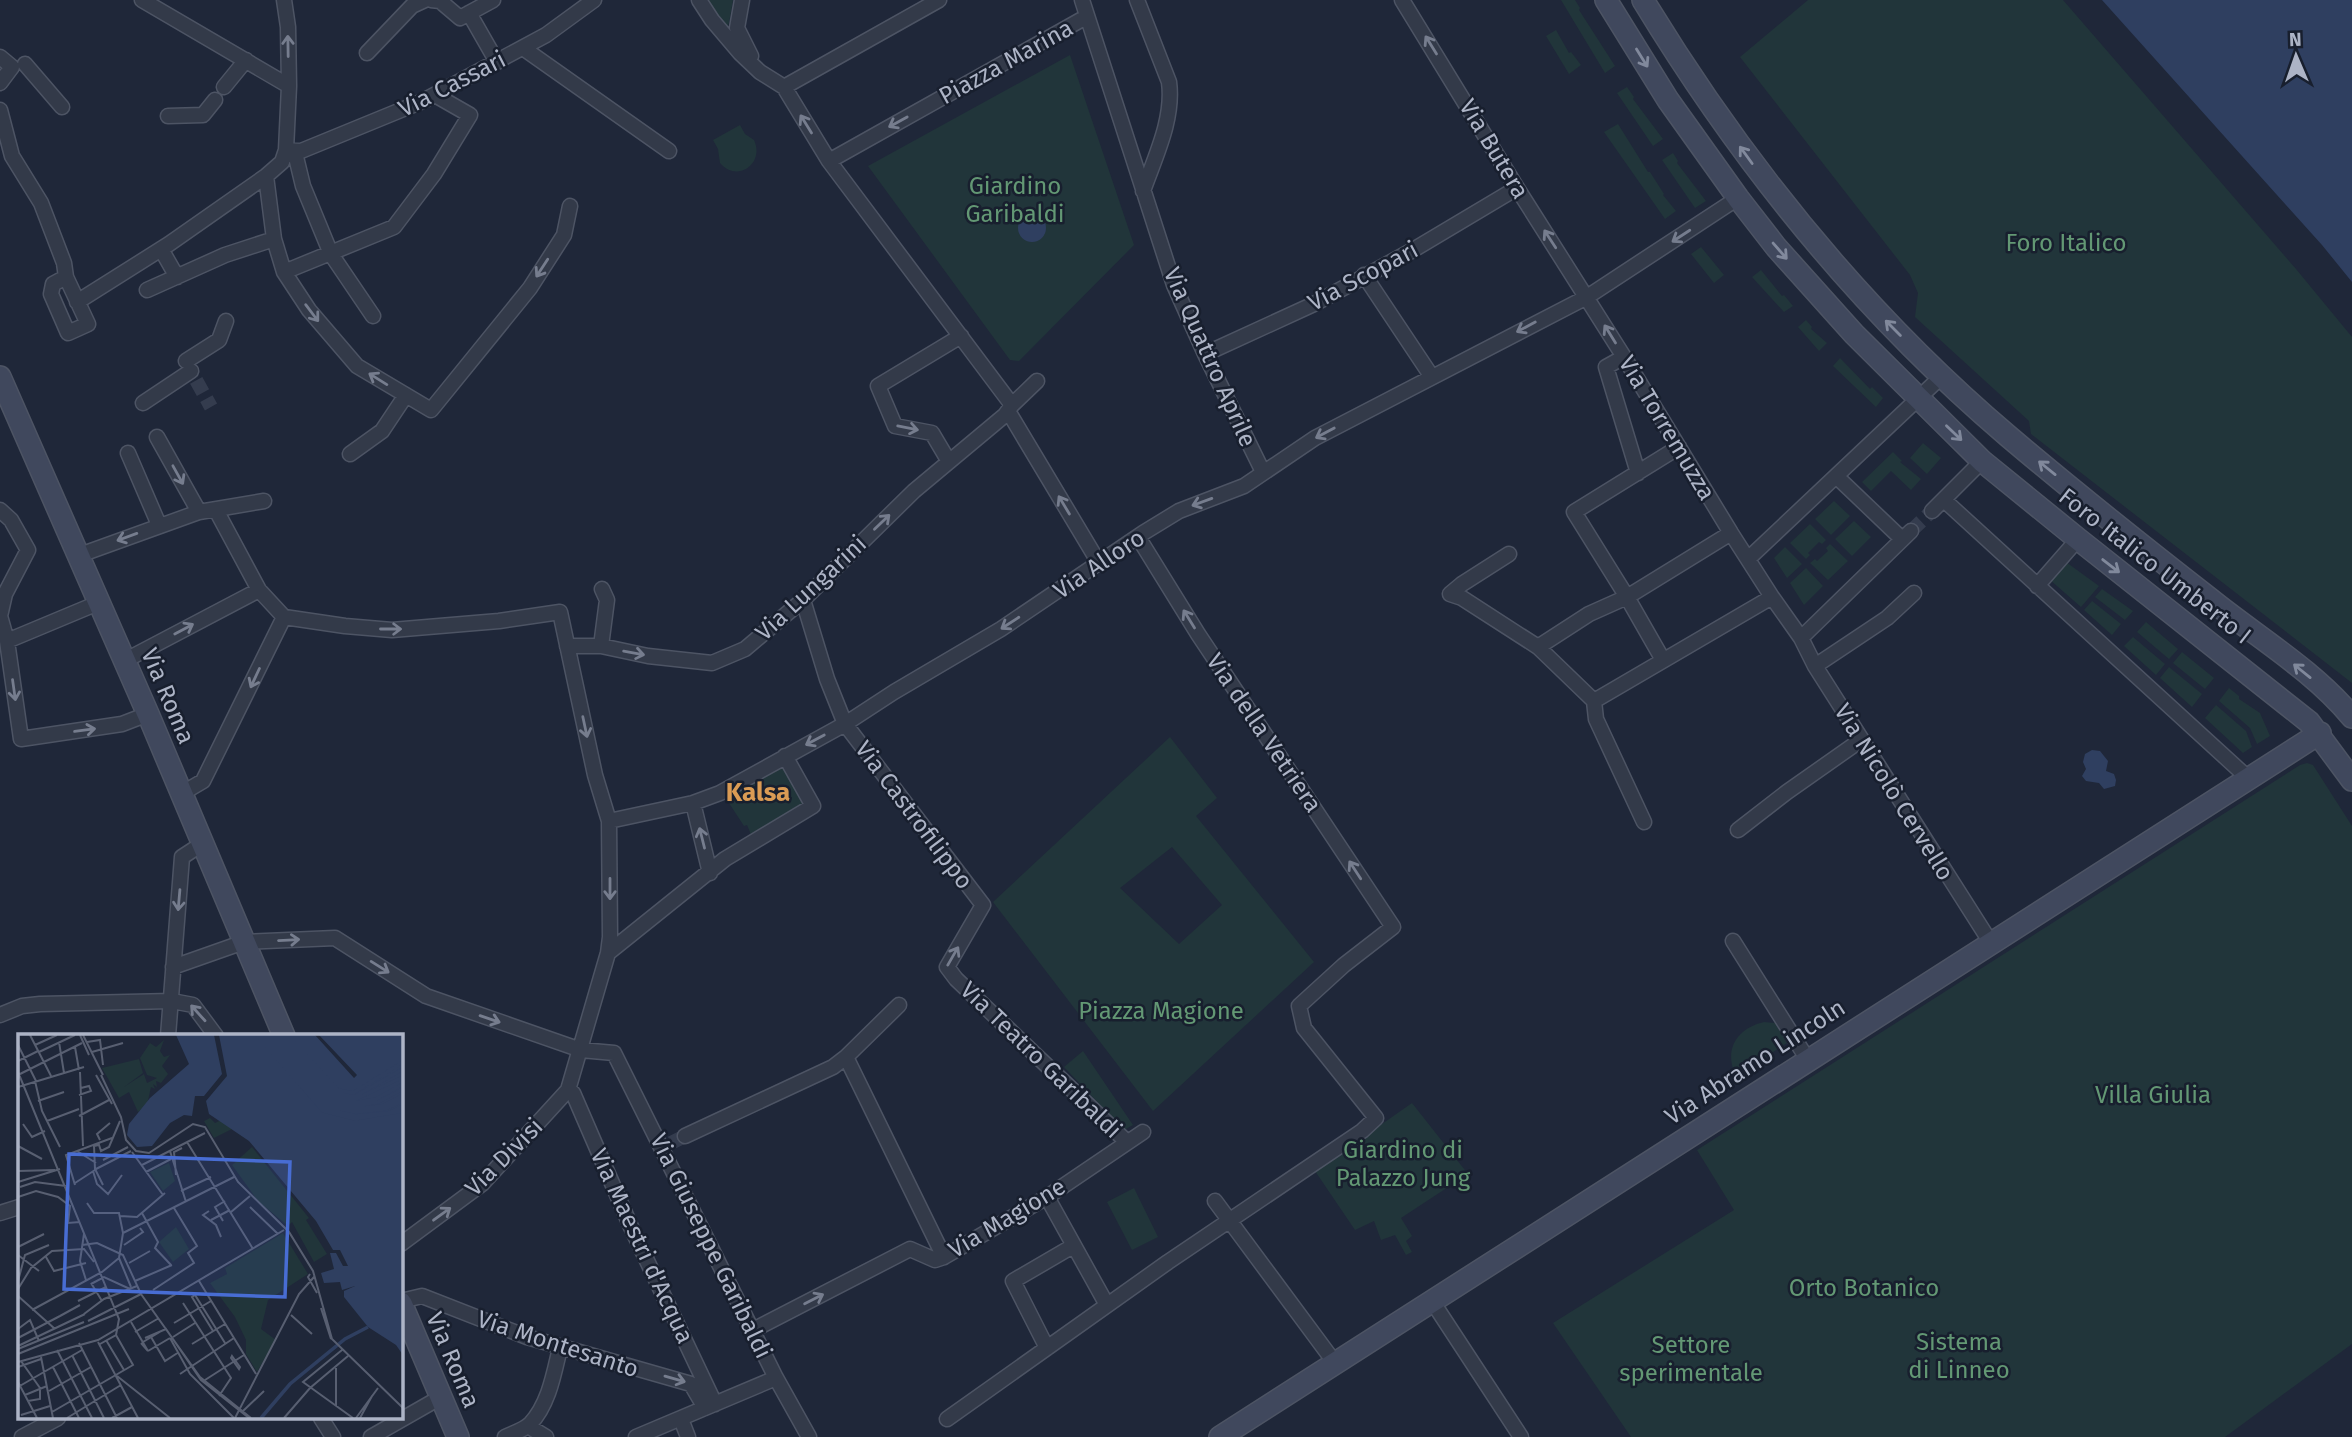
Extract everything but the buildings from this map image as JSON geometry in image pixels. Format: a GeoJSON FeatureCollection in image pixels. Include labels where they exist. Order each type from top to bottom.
{"type":"FeatureCollection","features":[{"type":"Feature","properties":{"kind":"street"},"geometry":{"type":"LineString","coordinates":[[142,0],[289,86]]}},
{"type":"Feature","properties":{"kind":"street"},"geometry":{"type":"LineString","coordinates":[[284,0],[288,27],[291,147],[331,254],[373,316]]}},
{"type":"Feature","properties":{"kind":"street"},"geometry":{"type":"LineString","coordinates":[[367,53],[412,6],[425,0]]}},
{"type":"Feature","properties":{"kind":"street"},"geometry":{"type":"LineString","coordinates":[[431,0],[440,1],[460,18],[494,0]]}},
{"type":"Feature","properties":{"kind":"street","name":"Via Cassari"},"geometry":{"type":"LineString","coordinates":[[291,147],[435,95],[546,36],[594,0]]}},
{"type":"Feature","properties":{"kind":"street"},"geometry":{"type":"LineString","coordinates":[[699,0],[722,33],[760,72],[784,87],[829,161],[961,336],[1010,408],[1099,563]]}},
{"type":"Feature","properties":{"kind":"street"},"geometry":{"type":"LineString","coordinates":[[742,0],[737,28],[760,72]]}},
{"type":"Feature","properties":{"kind":"street"},"geometry":{"type":"LineString","coordinates":[[784,87],[939,0]]}},
{"type":"Feature","properties":{"kind":"street"},"geometry":{"type":"LineString","coordinates":[[1082,0],[1086,17]]}},
{"type":"Feature","properties":{"kind":"street"},"geometry":{"type":"LineString","coordinates":[[1137,0],[1168,82],[1170,95],[1164,133],[1143,191]]}},
{"type":"Feature","properties":{"kind":"street","name":"Via Butera"},"geometry":{"type":"LineString","coordinates":[[1402,0],[1587,297]]}},
{"type":"Feature","properties":{"kind":"street","name":"Foro Italico Umberto I"},"geometry":{"type":"LineString","coordinates":[[1606,0],[1668,100],[1776,247],[1918,399],[1982,461],[2279,696],[2320,733],[2352,780]]}},
{"type":"Feature","properties":{"kind":"street","name":"Foro Italico Umberto I"},"geometry":{"type":"LineString","coordinates":[[1643,0],[1709,104],[1763,179],[1845,277],[1942,376],[2007,435],[2332,695],[2352,717]]}},
{"type":"Feature","properties":{"kind":"street"},"geometry":{"type":"LineString","coordinates":[[469,13],[497,62]]}},
{"type":"Feature","properties":{"kind":"street","name":"Piazza Marina"},"geometry":{"type":"LineString","coordinates":[[829,161],[1086,17],[1159,241]]}},
{"type":"Feature","properties":{"kind":"street"},"geometry":{"type":"LineString","coordinates":[[523,48],[669,151]]}},
{"type":"Feature","properties":{"kind":"street"},"geometry":{"type":"LineString","coordinates":[[0,57],[18,66],[62,107]]}},
{"type":"Feature","properties":{"kind":"street"},"geometry":{"type":"LineString","coordinates":[[224,87],[246,60]]}},
{"type":"Feature","properties":{"kind":"street"},"geometry":{"type":"LineString","coordinates":[[0,83],[18,66]]}},
{"type":"Feature","properties":{"kind":"street"},"geometry":{"type":"LineString","coordinates":[[284,272],[394,227],[434,174],[470,115],[435,95]]}},
{"type":"Feature","properties":{"kind":"street"},"geometry":{"type":"LineString","coordinates":[[168,116],[203,115],[215,100]]}},
{"type":"Feature","properties":{"kind":"street"},"geometry":{"type":"LineString","coordinates":[[0,110],[12,156],[41,202],[64,263],[66,277],[88,324],[68,333],[51,294],[53,284],[66,277]]}},
{"type":"Feature","properties":{"kind":"street"},"geometry":{"type":"LineString","coordinates":[[77,302],[161,249],[262,178],[282,162],[291,147]]}},
{"type":"Feature","properties":{"kind":"street"},"geometry":{"type":"LineString","coordinates":[[262,178],[270,206],[274,239],[284,272],[309,310],[357,366],[431,410],[530,288],[564,235],[570,206]]}},
{"type":"Feature","properties":{"kind":"street"},"geometry":{"type":"LineString","coordinates":[[1738,198],[1763,179]]}},
{"type":"Feature","properties":{"kind":"street","name":"Via Scopari"},"geometry":{"type":"LineString","coordinates":[[1205,354],[1314,304],[1413,250],[1517,188]]}},
{"type":"Feature","properties":{"kind":"street","name":"Via Alloro"},"geometry":{"type":"LineString","coordinates":[[610,821],[693,803],[720,793],[845,724],[1001,629],[1179,511],[1244,486],[1315,438],[1587,297],[1738,198]]}},
{"type":"Feature","properties":{"kind":"street"},"geometry":{"type":"LineString","coordinates":[[147,290],[225,255],[274,239]]}},
{"type":"Feature","properties":{"kind":"street","name":"Via Quattro Aprile"},"geometry":{"type":"LineString","coordinates":[[1159,241],[1174,285],[1205,354],[1263,472]]}},
{"type":"Feature","properties":{"kind":"street"},"geometry":{"type":"LineString","coordinates":[[161,249],[177,277]]}},
{"type":"Feature","properties":{"kind":"street"},"geometry":{"type":"LineString","coordinates":[[1364,275],[1432,377]]}},
{"type":"Feature","properties":{"kind":"street","name":"Via Torremuzza"},"geometry":{"type":"LineString","coordinates":[[1587,297],[1772,597]]}},
{"type":"Feature","properties":{"kind":"street"},"geometry":{"type":"LineString","coordinates":[[143,403],[219,340],[226,321]]}},
{"type":"Feature","properties":{"kind":"street"},"geometry":{"type":"LineString","coordinates":[[948,460],[932,433],[895,426],[878,386],[961,336]]}},
{"type":"Feature","properties":{"kind":"street"},"geometry":{"type":"LineString","coordinates":[[1624,357],[1606,367],[1638,473]]}},
{"type":"Feature","properties":{"kind":"street"},"geometry":{"type":"LineString","coordinates":[[1748,559],[1942,376]]}},
{"type":"Feature","properties":{"kind":"street","name":"Via Roma"},"geometry":{"type":"LineString","coordinates":[[0,377],[284,1034]]}},
{"type":"Feature","properties":{"kind":"street"},"geometry":{"type":"LineString","coordinates":[[1010,408],[1037,381]]}},
{"type":"Feature","properties":{"kind":"street"},"geometry":{"type":"LineString","coordinates":[[350,454],[382,431],[406,395]]}},
{"type":"Feature","properties":{"kind":"street","name":"Via Lungarini"},"geometry":{"type":"LineString","coordinates":[[567,646],[601,646],[673,660],[712,663],[745,649],[803,600],[905,499],[1010,408]]}},
{"type":"Feature","properties":{"kind":"street"},"geometry":{"type":"LineString","coordinates":[[1932,511],[2007,435]]}},
{"type":"Feature","properties":{"kind":"street"},"geometry":{"type":"LineString","coordinates":[[157,437],[198,513]]}},
{"type":"Feature","properties":{"kind":"street"},"geometry":{"type":"LineString","coordinates":[[1663,660],[1628,597],[1574,512],[1679,447]]}},
{"type":"Feature","properties":{"kind":"street"},"geometry":{"type":"LineString","coordinates":[[128,453],[159,526]]}},
{"type":"Feature","properties":{"kind":"street"},"geometry":{"type":"LineString","coordinates":[[1801,638],[1906,535],[1836,477]]}},
{"type":"Feature","properties":{"kind":"street"},"geometry":{"type":"LineString","coordinates":[[1944,500],[2248,778]]}},
{"type":"Feature","properties":{"kind":"street"},"geometry":{"type":"LineString","coordinates":[[77,556],[198,513],[264,501]]}},
{"type":"Feature","properties":{"kind":"street"},"geometry":{"type":"LineString","coordinates":[[181,794],[203,781],[284,617],[258,590],[216,510]]}},
{"type":"Feature","properties":{"kind":"street"},"geometry":{"type":"LineString","coordinates":[[6,515],[28,550],[5,594],[1,616],[8,641],[21,739],[122,724],[148,714]]}},
{"type":"Feature","properties":{"kind":"street"},"geometry":{"type":"LineString","coordinates":[[1538,647],[1589,614],[1628,597],[1731,533]]}},
{"type":"Feature","properties":{"kind":"street","name":"Via della Vetriera"},"geometry":{"type":"LineString","coordinates":[[1138,537],[1198,634],[1393,927],[1344,965],[1298,1006],[1304,1028],[1376,1118],[1362,1131],[1230,1221]]}},
{"type":"Feature","properties":{"kind":"street"},"geometry":{"type":"LineString","coordinates":[[2037,586],[2078,539]]}},
{"type":"Feature","properties":{"kind":"street"},"geometry":{"type":"LineString","coordinates":[[1509,554],[1450,594],[1462,598],[1538,647],[1594,701],[1596,719],[1644,822]]}},
{"type":"Feature","properties":{"kind":"street"},"geometry":{"type":"LineString","coordinates":[[601,646],[607,600],[602,589]]}},
{"type":"Feature","properties":{"kind":"street"},"geometry":{"type":"LineString","coordinates":[[124,661],[258,590]]}},
{"type":"Feature","properties":{"kind":"street"},"geometry":{"type":"LineString","coordinates":[[1815,666],[1887,618],[1914,593]]}},
{"type":"Feature","properties":{"kind":"street"},"geometry":{"type":"LineString","coordinates":[[1594,701],[1772,597]]}},
{"type":"Feature","properties":{"kind":"street","name":"Via Nicolò Cervello"},"geometry":{"type":"LineString","coordinates":[[1772,597],[1801,638],[1815,666],[1861,740],[1991,943]]}},
{"type":"Feature","properties":{"kind":"street","name":"Via Castrofilippo"},"geometry":{"type":"LineString","coordinates":[[803,600],[827,679],[845,724],[983,905]]}},
{"type":"Feature","properties":{"kind":"street"},"geometry":{"type":"LineString","coordinates":[[8,641],[98,603]]}},
{"type":"Feature","properties":{"kind":"street","name":"Via Divisi"},"geometry":{"type":"LineString","coordinates":[[284,617],[392,630],[526,618],[560,612],[595,775],[610,821],[608,953],[568,1090],[482,1184],[402,1243]]}},
{"type":"Feature","properties":{"kind":"street","name":"Via Abramo Lincoln"},"geometry":{"type":"LineString","coordinates":[[1220,1437],[2320,733]]}},
{"type":"Feature","properties":{"kind":"street"},"geometry":{"type":"LineString","coordinates":[[1738,830],[1861,740]]}},
{"type":"Feature","properties":{"kind":"street"},"geometry":{"type":"LineString","coordinates":[[608,953],[725,859],[813,806],[785,756]]}},
{"type":"Feature","properties":{"kind":"street"},"geometry":{"type":"LineString","coordinates":[[693,803],[710,873]]}},
{"type":"Feature","properties":{"kind":"street"},"geometry":{"type":"LineString","coordinates":[[168,1034],[182,857],[202,844]]}},
{"type":"Feature","properties":{"kind":"street","name":"Via Teatro Garibaldi"},"geometry":{"type":"LineString","coordinates":[[983,905],[947,967],[956,979],[1127,1142]]}},
{"type":"Feature","properties":{"kind":"street"},"geometry":{"type":"LineString","coordinates":[[173,967],[244,942],[335,938],[426,996],[581,1051]]}},
{"type":"Feature","properties":{"kind":"street"},"geometry":{"type":"LineString","coordinates":[[1733,941],[1808,1060]]}},
{"type":"Feature","properties":{"kind":"street"},"geometry":{"type":"LineString","coordinates":[[0,1016],[22,1006],[40,1004],[172,1001],[193,1005],[215,1034]]}},
{"type":"Feature","properties":{"kind":"street"},"geometry":{"type":"LineString","coordinates":[[673,1143],[833,1067],[899,1005]]}},
{"type":"Feature","properties":{"kind":"street","name":"Via Giuseppe Garibaldi"},"geometry":{"type":"LineString","coordinates":[[581,1051],[614,1053],[673,1143],[753,1330],[808,1437]]}},
{"type":"Feature","properties":{"kind":"street"},"geometry":{"type":"LineString","coordinates":[[846,1057],[944,1257]]}},
{"type":"Feature","properties":{"kind":"street","name":"Via Maestri d'Acqua"},"geometry":{"type":"LineString","coordinates":[[568,1090],[573,1094],[710,1406]]}},
{"type":"Feature","properties":{"kind":"street","name":"Via Magione"},"geometry":{"type":"LineString","coordinates":[[753,1330],[910,1249],[935,1260],[944,1257],[1047,1197],[1143,1132]]}},
{"type":"Feature","properties":{"kind":"street"},"geometry":{"type":"LineString","coordinates":[[1047,1197],[1073,1246],[1113,1301]]}},
{"type":"Feature","properties":{"kind":"street"},"geometry":{"type":"LineString","coordinates":[[1215,1201],[1335,1363]]}},
{"type":"Feature","properties":{"kind":"street"},"geometry":{"type":"LineString","coordinates":[[0,1213],[18,1207]]}},
{"type":"Feature","properties":{"kind":"street"},"geometry":{"type":"LineString","coordinates":[[947,1419],[1230,1221]]}},
{"type":"Feature","properties":{"kind":"street"},"geometry":{"type":"LineString","coordinates":[[1047,1348],[1013,1281],[1073,1246]]}},
{"type":"Feature","properties":{"kind":"street","name":"Via Montesanto"},"geometry":{"type":"LineString","coordinates":[[402,1302],[422,1296],[560,1348],[691,1384],[710,1406]]}},
{"type":"Feature","properties":{"kind":"street"},"geometry":{"type":"LineString","coordinates":[[1433,1301],[1521,1437]]}},
{"type":"Feature","properties":{"kind":"street","name":"Via Roma"},"geometry":{"type":"LineString","coordinates":[[402,1304],[458,1437]]}},
{"type":"Feature","properties":{"kind":"street"},"geometry":{"type":"LineString","coordinates":[[505,1437],[528,1426],[545,1399],[560,1348]]}},
{"type":"Feature","properties":{"kind":"street"},"geometry":{"type":"LineString","coordinates":[[636,1437],[776,1378]]}},
{"type":"Feature","properties":{"kind":"street"},"geometry":{"type":"LineString","coordinates":[[402,1419],[441,1397]]}},
{"type":"Feature","properties":{"kind":"street"},"geometry":{"type":"LineString","coordinates":[[681,1419],[688,1437]]}},
{"type":"Feature","properties":{"kind":"street"},"geometry":{"type":"LineString","coordinates":[[22,1437],[54,1420]]}},
{"type":"Feature","properties":{"kind":"street"},"geometry":{"type":"LineString","coordinates":[[322,1420],[333,1437]]}},
{"type":"Feature","properties":{"kind":"street"},"geometry":{"type":"LineString","coordinates":[[371,1437],[401,1420]]}},
{"type":"Feature","properties":{"kind":"street"},"geometry":{"type":"LineString","coordinates":[[528,1426],[546,1437]]}},
{"type":"Feature","properties":{"kind":"green space"},"geometry":{"type":"Polygon","coordinates":[[[705,0],[733,0],[726,29],[705,0]]]}},
{"type":"Feature","properties":{"kind":"green space"},"geometry":{"type":"Polygon","coordinates":[[[1561,0],[1575,0],[1615,66],[1605,73],[1561,0]]]}},
{"type":"Feature","properties":{"kind":"green space","name":"Foro Italico"},"geometry":{"type":"Polygon","coordinates":[[[1808,0],[2063,0],[2352,337],[2352,683],[2031,434],[2029,421],[1915,317],[1918,293],[1910,275],[1740,57],[1808,0]]]}},
{"type":"Feature","properties":{"kind":"green space"},"geometry":{"type":"Polygon","coordinates":[[[1556,30],[1569,53],[1571,52],[1581,65],[1569,74],[1546,36],[1556,30]]]}},
{"type":"Feature","properties":{"kind":"green space","name":"Giardino Garibaldi"},"geometry":{"type":"Polygon","coordinates":[[[1070,55],[1134,245],[1019,361],[1010,360],[868,166],[1070,55]]]}},
{"type":"Feature","properties":{"kind":"green space"},"geometry":{"type":"Polygon","coordinates":[[[1627,87],[1663,139],[1653,146],[1617,93],[1627,87]]]}},
{"type":"Feature","properties":{"kind":"green space"},"geometry":{"type":"Polygon","coordinates":[[[1618,124],[1676,211],[1665,219],[1604,132],[1618,124]]]}},
{"type":"Feature","properties":{"kind":"green space"},"geometry":{"type":"Polygon","coordinates":[[[740,125],[745,134],[754,140],[756,157],[748,168],[734,171],[720,163],[718,149],[713,140],[740,125]]]}},
{"type":"Feature","properties":{"kind":"green space"},"geometry":{"type":"Polygon","coordinates":[[[1673,153],[1677,163],[1706,201],[1695,208],[1662,160],[1673,153]]]}},
{"type":"Feature","properties":{"kind":"green space"},"geometry":{"type":"Polygon","coordinates":[[[1701,247],[1724,275],[1714,283],[1691,254],[1701,247]]]}},
{"type":"Feature","properties":{"kind":"green space"},"geometry":{"type":"Polygon","coordinates":[[[1761,270],[1793,306],[1784,312],[1752,277],[1761,270]]]}},
{"type":"Feature","properties":{"kind":"green space"},"geometry":{"type":"Polygon","coordinates":[[[1806,320],[1811,329],[1827,343],[1819,351],[1798,327],[1806,320]]]}},
{"type":"Feature","properties":{"kind":"green space"},"geometry":{"type":"Polygon","coordinates":[[[1840,358],[1870,389],[1872,387],[1883,398],[1876,407],[1833,366],[1840,358]]]}},
{"type":"Feature","properties":{"kind":"green space"},"geometry":{"type":"Polygon","coordinates":[[[1923,443],[1941,458],[1927,474],[1910,458],[1923,443]]]}},
{"type":"Feature","properties":{"kind":"green space"},"geometry":{"type":"Polygon","coordinates":[[[1893,452],[1902,461],[1900,462],[1921,479],[1911,490],[1891,471],[1871,491],[1862,482],[1893,452]]]}},
{"type":"Feature","properties":{"kind":"green space"},"geometry":{"type":"Polygon","coordinates":[[[1834,501],[1850,516],[1831,535],[1815,519],[1834,501]]]}},
{"type":"Feature","properties":{"kind":"green space"},"geometry":{"type":"Polygon","coordinates":[[[1854,521],[1871,537],[1852,556],[1835,539],[1854,521]]]}},
{"type":"Feature","properties":{"kind":"green space"},"geometry":{"type":"Polygon","coordinates":[[[1810,524],[1826,540],[1822,544],[1819,542],[1806,559],[1790,543],[1810,524]]]}},
{"type":"Feature","properties":{"kind":"green space"},"geometry":{"type":"Polygon","coordinates":[[[1830,544],[1848,561],[1828,580],[1810,563],[1815,559],[1817,561],[1828,551],[1826,548],[1830,544]]]}},
{"type":"Feature","properties":{"kind":"green space"},"geometry":{"type":"Polygon","coordinates":[[[1785,547],[1802,564],[1787,578],[1774,558],[1785,547]]]}},
{"type":"Feature","properties":{"kind":"green space"},"geometry":{"type":"Polygon","coordinates":[[[2066,562],[2099,586],[2081,607],[2049,579],[2066,562]]]}},
{"type":"Feature","properties":{"kind":"green space"},"geometry":{"type":"Polygon","coordinates":[[[1806,568],[1823,586],[1804,605],[1790,583],[1806,568]]]}},
{"type":"Feature","properties":{"kind":"green space"},"geometry":{"type":"Polygon","coordinates":[[[2102,589],[2133,611],[2125,620],[2095,597],[2102,589]]]}},
{"type":"Feature","properties":{"kind":"green space"},"geometry":{"type":"Polygon","coordinates":[[[2092,601],[2121,624],[2112,635],[2084,610],[2092,601]]]}},
{"type":"Feature","properties":{"kind":"green space"},"geometry":{"type":"Polygon","coordinates":[[[2146,622],[2178,649],[2169,659],[2137,632],[2146,622]]]}},
{"type":"Feature","properties":{"kind":"green space"},"geometry":{"type":"Polygon","coordinates":[[[2133,637],[2165,664],[2156,675],[2124,646],[2133,637]]]}},
{"type":"Feature","properties":{"kind":"green space"},"geometry":{"type":"Polygon","coordinates":[[[2182,652],[2214,678],[2205,689],[2173,663],[2182,652]]]}},
{"type":"Feature","properties":{"kind":"green space"},"geometry":{"type":"Polygon","coordinates":[[[2169,667],[2202,694],[2192,707],[2160,678],[2169,667]]]}},
{"type":"Feature","properties":{"kind":"green space"},"geometry":{"type":"Polygon","coordinates":[[[2229,688],[2239,699],[2260,713],[2270,736],[2257,744],[2250,728],[2219,701],[2229,688]]]}},
{"type":"Feature","properties":{"kind":"green space"},"geometry":{"type":"Polygon","coordinates":[[[2216,705],[2246,731],[2252,747],[2243,753],[2205,718],[2216,705]]]}},
{"type":"Feature","properties":{"kind":"green space","name":"Piazza Magione"},"geometry":{"type":"Polygon","coordinates":[[[1170,737],[1217,798],[1196,816],[1314,962],[1153,1111],[993,902],[1170,737]],[[1172,847],[1120,888],[1179,944],[1222,905],[1172,847]]]}},
{"type":"Feature","properties":{"kind":"green space"},"geometry":{"type":"Polygon","coordinates":[[[786,761],[812,805],[753,839],[747,825],[744,826],[725,797],[786,761]]]}},
{"type":"Feature","properties":{"kind":"green space","name":"Villa Giulia"},"geometry":{"type":"Polygon","coordinates":[[[2307,763],[2313,765],[2352,826],[2352,1344],[2225,1437],[1631,1437],[1553,1323],[1734,1210],[1697,1150],[2307,763]]]}},
{"type":"Feature","properties":{"kind":"green space"},"geometry":{"type":"Polygon","coordinates":[[[1764,1022],[1775,1023],[1787,1043],[1736,1076],[1731,1057],[1735,1042],[1746,1029],[1764,1022]]]}},
{"type":"Feature","properties":{"kind":"green space"},"geometry":{"type":"Polygon","coordinates":[[[1083,1051],[1133,1125],[1124,1130],[1064,1067],[1083,1051]]]}},
{"type":"Feature","properties":{"kind":"green space","name":"Giardino di Palazzo Jung"},"geometry":{"type":"Polygon","coordinates":[[[1412,1103],[1468,1174],[1401,1218],[1412,1236],[1406,1241],[1412,1252],[1406,1255],[1395,1235],[1381,1240],[1374,1221],[1355,1230],[1315,1171],[1412,1103]]]}},
{"type":"Feature","properties":{"kind":"green space"},"geometry":{"type":"Polygon","coordinates":[[[1134,1188],[1158,1237],[1132,1250],[1107,1202],[1134,1188]]]}},
{"type":"Feature","properties":{"kind":"water"},"geometry":{"type":"Polygon","coordinates":[[[2102,0],[2352,0],[2352,282],[2322,245],[2102,0]]]}},
{"type":"Feature","properties":{"kind":"water"},"geometry":{"type":"Polygon","coordinates":[[[1032,214],[1042,218],[1046,228],[1042,238],[1032,242],[1022,238],[1018,228],[1022,218],[1032,214]]]}},
{"type":"Feature","properties":{"kind":"water"},"geometry":{"type":"Polygon","coordinates":[[[2092,750],[2100,751],[2108,761],[2106,771],[2114,774],[2115,786],[2104,789],[2099,783],[2086,781],[2082,776],[2086,769],[2083,762],[2085,754],[2092,750]]]}},
{"type":"Feature","properties":{"kind":"tunnel"},"geometry":{"type":"LineString","coordinates":[[186,362],[211,407]]}},
{"type":"Feature","properties":{"kind":"tunnel"},"geometry":{"type":"LineString","coordinates":[[1911,531],[1932,511]]}},
{"type":"Feature","properties":{"kind":"tunnel"},"geometry":{"type":"LineString","coordinates":[[671,1143],[685,1136]]}},
{"type":"Feature","properties":{"kind":"district","name":"Kalsa"},"geometry":{"type":"Point","coordinates":[758,792]}},
{"type":"Feature","properties":{"kind":"park label","name":"Orto Botanico"},"geometry":{"type":"Point","coordinates":[1864,1288]}},
{"type":"Feature","properties":{"kind":"park label","name":"Sistema di Linneo"},"geometry":{"type":"Point","coordinates":[1959,1356]}},
{"type":"Feature","properties":{"kind":"park label","name":"Settore sperimentale"},"geometry":{"type":"Point","coordinates":[1691,1359]}}]}
